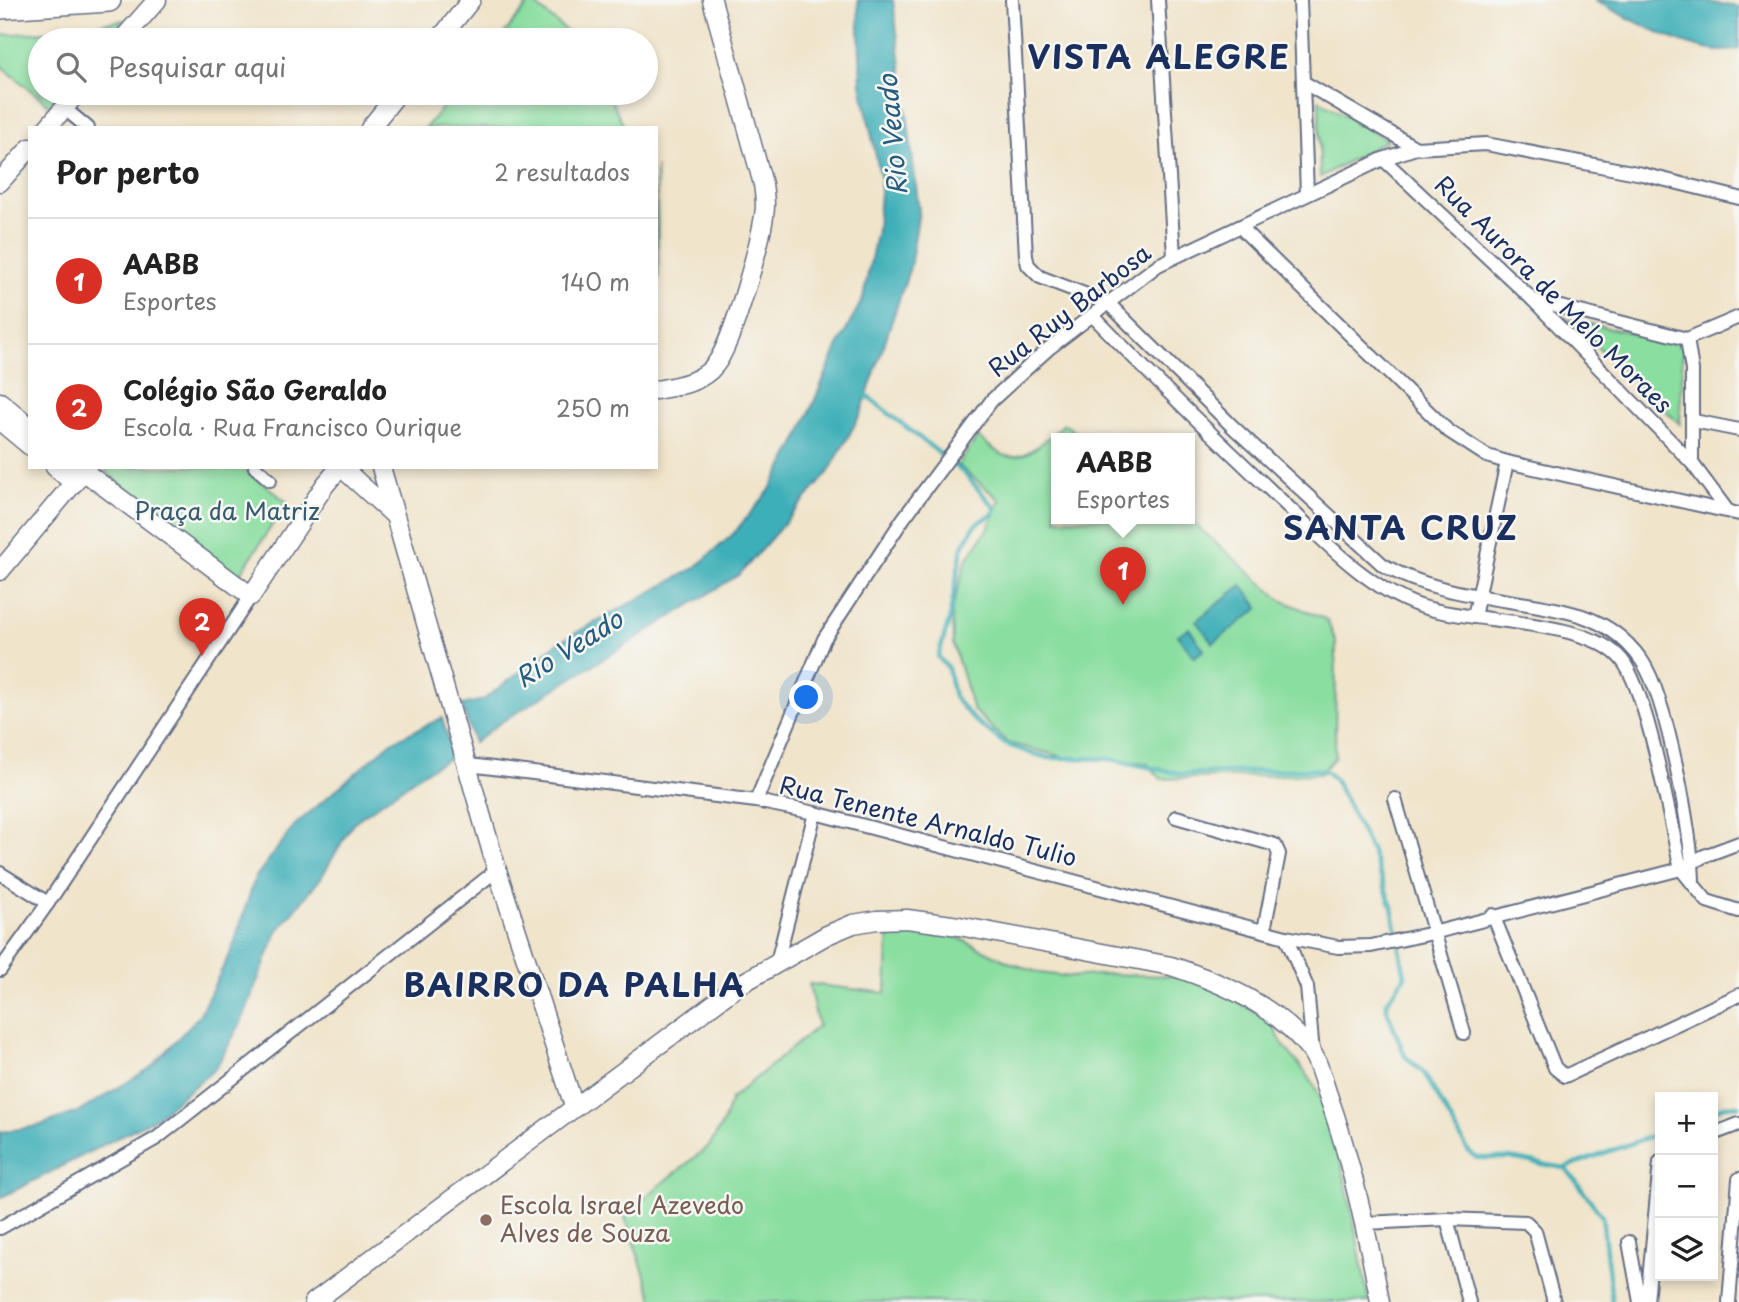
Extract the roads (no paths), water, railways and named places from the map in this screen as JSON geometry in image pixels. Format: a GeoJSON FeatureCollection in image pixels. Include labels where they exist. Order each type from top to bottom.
{"type":"FeatureCollection","features":[{"type":"Feature","properties":{"kind":"highway"},"geometry":{"type":"LineString","coordinates":[[0,7],[109,0]]}},
{"type":"Feature","properties":{"kind":"street"},"geometry":{"type":"LineString","coordinates":[[132,28],[157,0]]}},
{"type":"Feature","properties":{"kind":"street"},"geometry":{"type":"LineString","coordinates":[[449,28],[471,0]]}},
{"type":"Feature","properties":{"kind":"street"},"geometry":{"type":"LineString","coordinates":[[658,390],[684,384],[702,376],[715,366],[726,346],[761,229],[765,206],[763,184],[712,0]]}},
{"type":"Feature","properties":{"kind":"street"},"geometry":{"type":"LineString","coordinates":[[1012,0],[1028,265],[1040,277],[1108,303],[1242,436],[1383,565],[1419,584],[1593,619],[1626,641],[1644,663],[1656,694],[1669,743],[1687,865]]}},
{"type":"Feature","properties":{"kind":"street"},"geometry":{"type":"LineString","coordinates":[[1158,0],[1174,256]]}},
{"type":"Feature","properties":{"kind":"street"},"geometry":{"type":"LineString","coordinates":[[1300,0],[1307,194]]}},
{"type":"Feature","properties":{"kind":"street"},"geometry":{"type":"LineString","coordinates":[[1303,82],[1416,148]]}},
{"type":"Feature","properties":{"kind":"street"},"geometry":{"type":"LineString","coordinates":[[49,126],[67,105]]}},
{"type":"Feature","properties":{"kind":"street"},"geometry":{"type":"LineString","coordinates":[[372,126],[388,105]]}},
{"type":"Feature","properties":{"kind":"street"},"geometry":{"type":"LineString","coordinates":[[64,108],[86,126]]}},
{"type":"Feature","properties":{"kind":"street","name":"Rua Ruy Barbosa"},"geometry":{"type":"LineString","coordinates":[[756,801],[824,639],[952,450],[992,400],[1018,374],[1108,303],[1174,256],[1383,159],[1416,148],[1461,143],[1516,148],[1739,198]]}},
{"type":"Feature","properties":{"kind":"street"},"geometry":{"type":"LineString","coordinates":[[0,183],[28,150]]}},
{"type":"Feature","properties":{"kind":"street","name":"Rua Aurora de Melo Moraes"},"geometry":{"type":"LineString","coordinates":[[1383,159],[1532,300],[1692,463],[1733,512]]}},
{"type":"Feature","properties":{"kind":"street"},"geometry":{"type":"LineString","coordinates":[[1240,227],[1447,430],[1487,456],[1733,512]]}},
{"type":"Feature","properties":{"kind":"street"},"geometry":{"type":"LineString","coordinates":[[1532,300],[1687,339],[1739,317]]}},
{"type":"Feature","properties":{"kind":"street"},"geometry":{"type":"LineString","coordinates":[[1093,315],[1224,446],[1314,531],[1373,582],[1418,606],[1551,629],[1585,638],[1605,646],[1623,662],[1641,702],[1693,884],[1707,901],[1739,911]]}},
{"type":"Feature","properties":{"kind":"street","name":"Rua Aurora de Melo Moraes"},"geometry":{"type":"LineString","coordinates":[[1687,339],[1694,421],[1692,463]]}},
{"type":"Feature","properties":{"kind":"street"},"geometry":{"type":"LineString","coordinates":[[0,402],[28,425]]}},
{"type":"Feature","properties":{"kind":"street"},"geometry":{"type":"LineString","coordinates":[[0,421],[28,444]]}},
{"type":"Feature","properties":{"kind":"street"},"geometry":{"type":"LineString","coordinates":[[1694,421],[1739,430]]}},
{"type":"Feature","properties":{"kind":"street"},"geometry":{"type":"LineString","coordinates":[[1474,617],[1507,462]]}},
{"type":"Feature","properties":{"kind":"street"},"geometry":{"type":"LineString","coordinates":[[257,469],[270,480]]}},
{"type":"Feature","properties":{"kind":"street"},"geometry":{"type":"LineString","coordinates":[[0,970],[48,903],[325,485],[338,469]]}},
{"type":"Feature","properties":{"kind":"street"},"geometry":{"type":"LineString","coordinates":[[342,469],[394,515]]}},
{"type":"Feature","properties":{"kind":"street"},"geometry":{"type":"LineString","coordinates":[[382,469],[467,757],[497,870],[574,1106]]}},
{"type":"Feature","properties":{"kind":"street"},"geometry":{"type":"LineString","coordinates":[[0,571],[81,472],[251,596]]}},
{"type":"Feature","properties":{"kind":"street","name":"Rua Tenente Arnaldo Tulio"},"geometry":{"type":"LineString","coordinates":[[467,757],[756,801],[815,813],[1286,937],[1338,947],[1371,946],[1411,939],[1687,865],[1739,843]]}},
{"type":"Feature","properties":{"kind":"street"},"geometry":{"type":"LineString","coordinates":[[1395,799],[1464,1033]]}},
{"type":"Feature","properties":{"kind":"street"},"geometry":{"type":"LineString","coordinates":[[776,962],[815,813]]}},
{"type":"Feature","properties":{"kind":"street"},"geometry":{"type":"LineString","coordinates":[[1176,817],[1266,840],[1275,845],[1279,854],[1264,930]]}},
{"type":"Feature","properties":{"kind":"street"},"geometry":{"type":"LineString","coordinates":[[0,1228],[157,1138],[497,870]]}},
{"type":"Feature","properties":{"kind":"street"},"geometry":{"type":"LineString","coordinates":[[0,873],[48,903]]}},
{"type":"Feature","properties":{"kind":"street"},"geometry":{"type":"LineString","coordinates":[[1493,915],[1555,1068],[1565,1076],[1739,995]]}},
{"type":"Feature","properties":{"kind":"street"},"geometry":{"type":"LineString","coordinates":[[314,1302],[574,1106],[776,962],[853,924],[908,919],[1171,966],[1212,980],[1272,1014],[1313,1053]]}},
{"type":"Feature","properties":{"kind":"street"},"geometry":{"type":"LineString","coordinates":[[1286,937],[1307,987],[1313,1053],[1343,1139],[1365,1223],[1380,1302]]}},
{"type":"Feature","properties":{"kind":"street"},"geometry":{"type":"LineString","coordinates":[[1718,1132],[1739,1124]]}},
{"type":"Feature","properties":{"kind":"street"},"geometry":{"type":"LineString","coordinates":[[1728,1302],[1739,1179]]}},
{"type":"Feature","properties":{"kind":"street"},"geometry":{"type":"LineString","coordinates":[[1647,1302],[1655,1211]]}},
{"type":"Feature","properties":{"kind":"street"},"geometry":{"type":"LineString","coordinates":[[1365,1223],[1447,1219],[1521,1221],[1531,1225],[1535,1231],[1553,1302]]}},
{"type":"Feature","properties":{"kind":"street"},"geometry":{"type":"LineString","coordinates":[[1447,1219],[1469,1302]]}},
{"type":"Feature","properties":{"kind":"street"},"geometry":{"type":"LineString","coordinates":[[1629,1241],[1640,1302]]}},
{"type":"Feature","properties":{"kind":"water","name":"Rio Veado"},"geometry":{"type":"Polygon","coordinates":[[[858,0],[893,0],[919,211],[910,267],[861,413],[829,472],[740,574],[500,723],[474,743],[462,705],[483,700],[559,642],[695,568],[733,534],[769,491],[798,439],[837,348],[863,298],[877,230],[881,180],[861,85],[858,0]]]}},
{"type":"Feature","properties":{"kind":"water"},"geometry":{"type":"Polygon","coordinates":[[[1594,0],[1697,0],[1739,7],[1739,49],[1705,49],[1686,43],[1594,0]]]}},
{"type":"Feature","properties":{"kind":"water"},"geometry":{"type":"Polygon","coordinates":[[[1242,585],[1259,608],[1213,643],[1196,621],[1242,585]]]}},
{"type":"Feature","properties":{"kind":"water"},"geometry":{"type":"Polygon","coordinates":[[[1189,628],[1204,650],[1194,657],[1178,635],[1189,628]]]}},
{"type":"Feature","properties":{"kind":"water"},"geometry":{"type":"Polygon","coordinates":[[[442,718],[453,756],[421,774],[353,823],[321,878],[277,932],[241,1023],[215,1069],[154,1119],[0,1198],[0,1132],[38,1126],[80,1111],[150,1068],[199,1016],[232,949],[255,878],[295,825],[393,741],[442,718]]]}},
{"type":"Feature","properties":{"kind":"waterway"},"geometry":{"type":"LineString","coordinates":[[863,393],[963,472],[996,509],[993,514],[975,525],[962,548],[949,621],[938,657],[948,668],[954,697],[973,719],[1005,744],[1049,758],[1109,759],[1182,774],[1313,769],[1327,772],[1335,780],[1371,850],[1392,907],[1405,976],[1387,1002],[1387,1010],[1405,1056],[1424,1073],[1469,1152],[1477,1158],[1510,1158],[1564,1168],[1655,1135]]}},
{"type":"Feature","properties":{"kind":"waterway"},"geometry":{"type":"LineString","coordinates":[[1718,1109],[1739,1105]]}},
{"type":"Feature","properties":{"kind":"waterway"},"geometry":{"type":"LineString","coordinates":[[1566,1168],[1602,1216],[1612,1302]]}},
{"type":"Feature","properties":{"kind":"place","name":"AABB"},"geometry":{"type":"Point","coordinates":[1123,605]}},
{"type":"Feature","properties":{"kind":"place","name":"Colégio São Geraldo"},"geometry":{"type":"Point","coordinates":[202,656]}},
{"type":"Feature","properties":{"kind":"place","name":"Escola Israel Azevedo Alves de Souza"},"geometry":{"type":"Point","coordinates":[486,1220]}},
{"type":"Feature","properties":{"kind":"district","name":"VISTA ALEGRE"},"geometry":{"type":"Point","coordinates":[1159,58]}},
{"type":"Feature","properties":{"kind":"district","name":"SANTA CRUZ"},"geometry":{"type":"Point","coordinates":[1401,529]}},
{"type":"Feature","properties":{"kind":"district","name":"BAIRRO DA PALHA"},"geometry":{"type":"Point","coordinates":[575,986]}},
{"type":"Feature","properties":{"kind":"park label","name":"Praça da Matriz"},"geometry":{"type":"Point","coordinates":[227,512]}}]}
